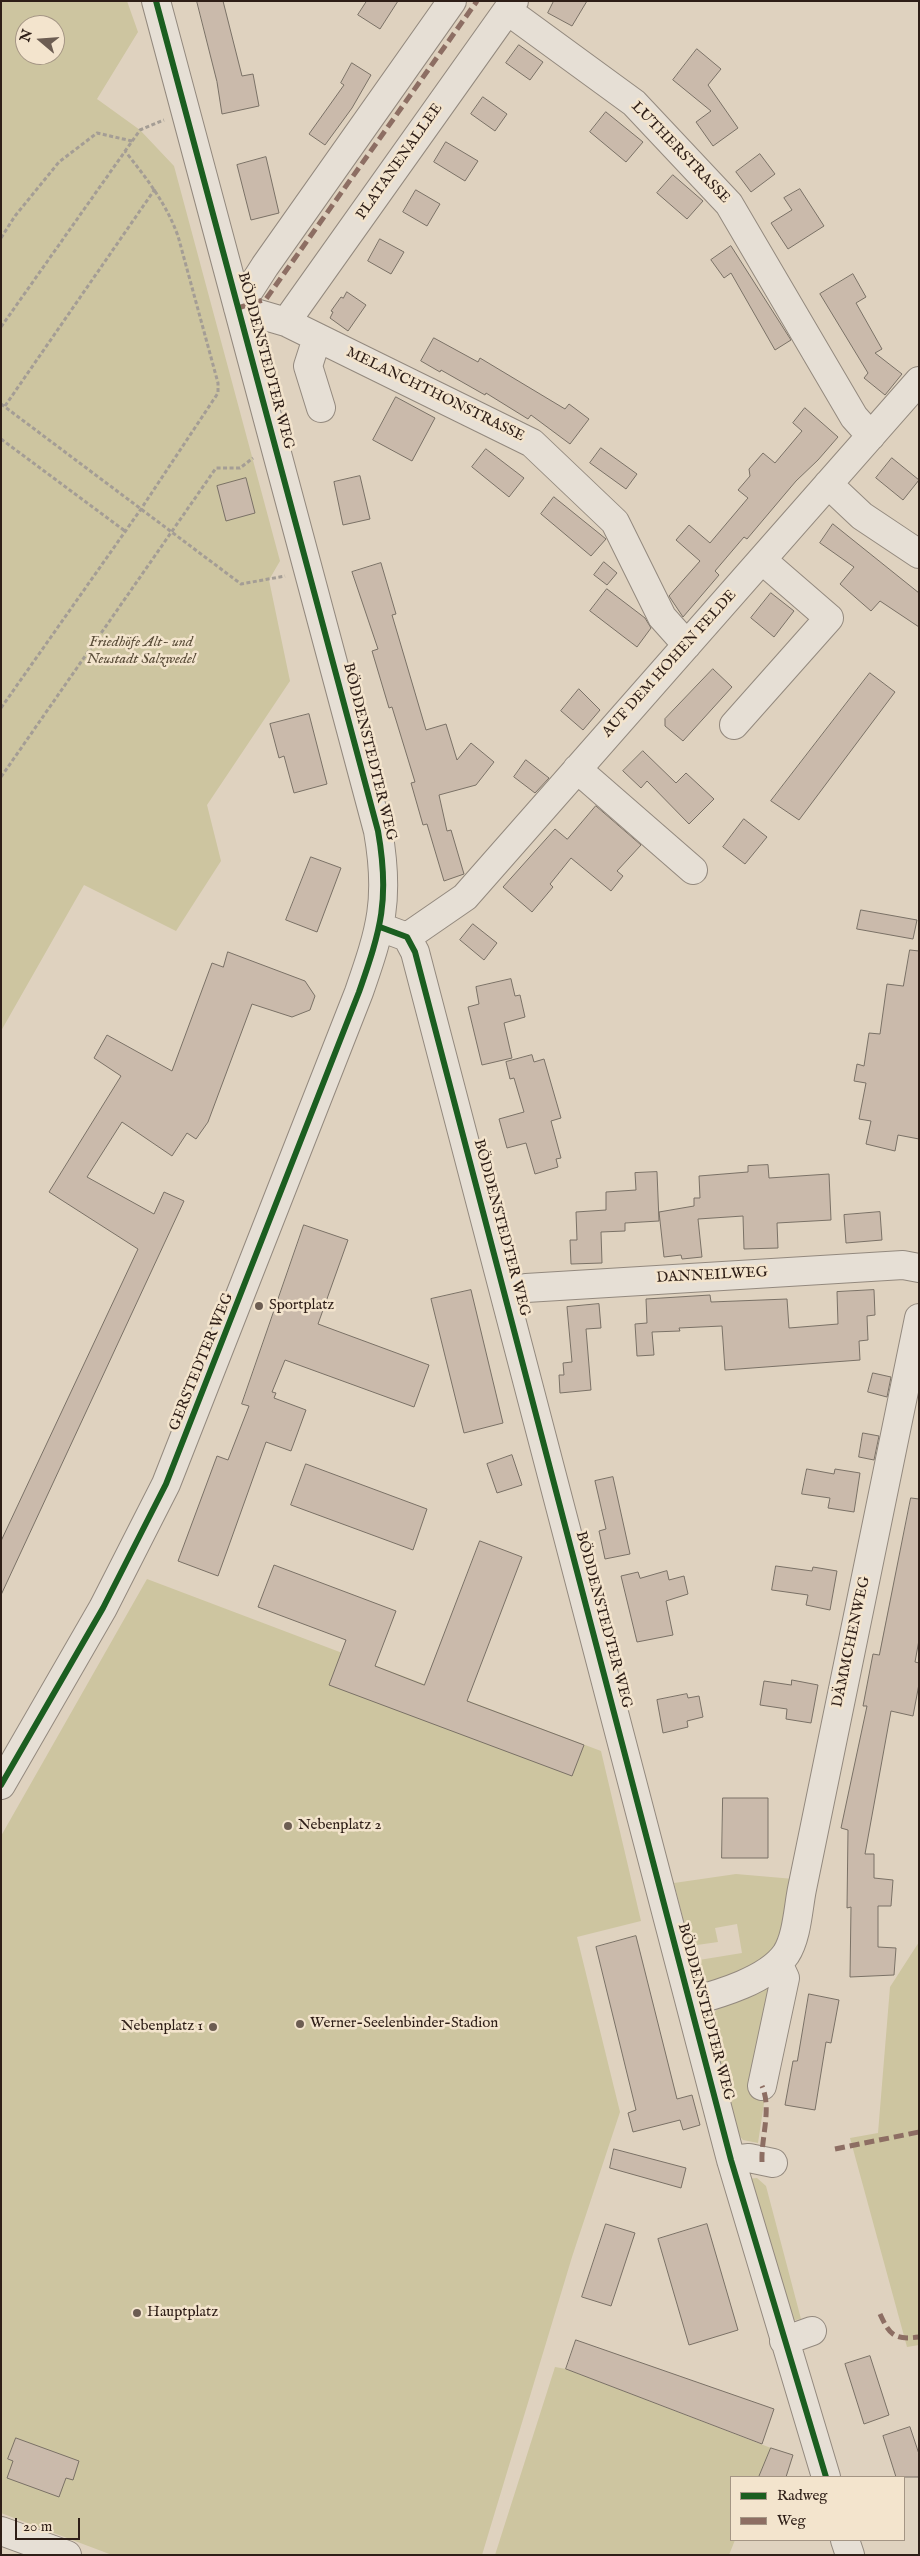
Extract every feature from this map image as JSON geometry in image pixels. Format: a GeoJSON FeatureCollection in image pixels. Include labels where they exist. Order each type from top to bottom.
{"type":"FeatureCollection","features":[{"type":"Feature","properties":{"kind":"street","name":"BÖDDENSTEDTER WEG"},"geometry":{"type":"LineString","coordinates":[[156,1],[378,831],[384,880],[380,927]]}},
{"type":"Feature","properties":{"kind":"street"},"geometry":{"type":"LineString","coordinates":[[238,308],[274,253],[452,1]]}},
{"type":"Feature","properties":{"kind":"street","name":"PLATANENALLEE"},"geometry":{"type":"LineString","coordinates":[[286,322],[511,6]]}},
{"type":"Feature","properties":{"kind":"street","name":"LUTHERSTRASSE"},"geometry":{"type":"LineString","coordinates":[[511,6],[634,103],[729,204],[854,417],[871,436]]}},
{"type":"Feature","properties":{"kind":"street","name":"MELANCHTHONSTRASSE"},"geometry":{"type":"LineString","coordinates":[[238,308],[286,322],[506,429],[543,452],[615,522],[662,617],[687,645]]}},
{"type":"Feature","properties":{"kind":"street"},"geometry":{"type":"LineString","coordinates":[[318,338],[308,366],[321,408]]}},
{"type":"Feature","properties":{"kind":"street","name":"AUF DEM HOHEN FELDE"},"geometry":{"type":"LineString","coordinates":[[407,937],[465,897],[919,381]]}},
{"type":"Feature","properties":{"kind":"street"},"geometry":{"type":"LineString","coordinates":[[828,484],[862,516],[919,554]]}},
{"type":"Feature","properties":{"kind":"street"},"geometry":{"type":"LineString","coordinates":[[734,725],[829,618],[762,560]]}},
{"type":"Feature","properties":{"kind":"street"},"geometry":{"type":"LineString","coordinates":[[577,769],[693,870]]}},
{"type":"Feature","properties":{"kind":"street"},"geometry":{"type":"LineString","coordinates":[[380,927],[407,937]]}},
{"type":"Feature","properties":{"kind":"street","name":"GERSTEDTER WEG"},"geometry":{"type":"LineString","coordinates":[[1,1785],[103,1608],[166,1484],[355,1001],[380,927]]}},
{"type":"Feature","properties":{"kind":"street","name":"BÖDDENSTEDTER WEG"},"geometry":{"type":"LineString","coordinates":[[407,937],[415,952],[425,986],[731,2160],[826,2476]]}},
{"type":"Feature","properties":{"kind":"street","name":"DANNEILWEG"},"geometry":{"type":"LineString","coordinates":[[505,1292],[526,1288],[893,1265],[919,1268]]}},
{"type":"Feature","properties":{"kind":"street","name":"DÄMMCHENWEG"},"geometry":{"type":"LineString","coordinates":[[690,2002],[736,1989],[778,1963],[787,1952],[919,1318]]}},
{"type":"Feature","properties":{"kind":"street"},"geometry":{"type":"LineString","coordinates":[[762,2086],[785,1978],[778,1963]]}},
{"type":"Feature","properties":{"kind":"street"},"geometry":{"type":"LineString","coordinates":[[731,2160],[749,2158],[773,2163]]}},
{"type":"Feature","properties":{"kind":"street"},"geometry":{"type":"LineString","coordinates":[[784,2341],[812,2331]]}},
{"type":"Feature","properties":{"kind":"street"},"geometry":{"type":"LineString","coordinates":[[1,2530],[67,2555]]}},
{"type":"Feature","properties":{"kind":"street"},"geometry":{"type":"LineString","coordinates":[[845,2541],[850,2555]]}},
{"type":"Feature","properties":{"kind":"path"},"geometry":{"type":"LineString","coordinates":[[1,327],[140,130]]}},
{"type":"Feature","properties":{"kind":"path"},"geometry":{"type":"LineString","coordinates":[[1,238],[15,216],[59,162],[89,139],[97,134],[132,141]]}},
{"type":"Feature","properties":{"kind":"path"},"geometry":{"type":"LineString","coordinates":[[1,708],[212,405],[218,388],[178,236],[169,212],[155,189],[125,151]]}},
{"type":"Feature","properties":{"kind":"path"},"geometry":{"type":"LineString","coordinates":[[155,189],[3,405],[241,584],[290,574]]}},
{"type":"Feature","properties":{"kind":"path"},"geometry":{"type":"LineString","coordinates":[[1,439],[125,531]]}},
{"type":"Feature","properties":{"kind":"path"},"geometry":{"type":"LineString","coordinates":[[1,777],[216,468],[240,468],[260,455]]}},
{"type":"Feature","properties":{"kind":"green space","name":"Friedhöfe Alt- und Neustadt Salzwedel"},"geometry":{"type":"Polygon","coordinates":[[[1,1],[127,1],[138,32],[97,99],[140,130],[174,166],[280,561],[269,580],[290,681],[207,805],[221,861],[176,931],[84,885],[1,1031],[1,1]]]}},
{"type":"Feature","properties":{"kind":"green space","name":"Werner-Seelenbinder-Stadion"},"geometry":{"type":"Polygon","coordinates":[[[147,1579],[601,1751],[641,1921],[577,1937],[620,2112],[572,2257],[482,2555],[112,2555],[1,2513],[1,1836],[147,1579]]]}},
{"type":"Feature","properties":{"kind":"green space"},"geometry":{"type":"Polygon","coordinates":[[[736,1874],[794,1879],[784,1932],[775,1950],[725,1986],[697,1978],[693,1968],[699,1960],[742,1953],[737,1924],[715,1928],[718,1942],[690,1946],[674,1883],[736,1874]]]}},
{"type":"Feature","properties":{"kind":"green space"},"geometry":{"type":"Polygon","coordinates":[[[919,1942],[919,2345],[907,2347],[850,2138],[878,2133],[890,1987],[919,1942]]]}},
{"type":"Feature","properties":{"kind":"green space"},"geometry":{"type":"Polygon","coordinates":[[[774,1983],[758,2088],[764,2103],[758,2143],[743,2140],[734,2130],[708,2035],[711,2019],[719,2005],[774,1983]]]}},
{"type":"Feature","properties":{"kind":"green space"},"geometry":{"type":"Polygon","coordinates":[[[757,2178],[766,2186],[801,2319],[791,2321],[747,2179],[757,2178]]]}},
{"type":"Feature","properties":{"kind":"green space"},"geometry":{"type":"Polygon","coordinates":[[[555,2367],[566,2369],[771,2448],[759,2476],[730,2476],[730,2541],[735,2541],[729,2555],[495,2555],[555,2367]]]}},
{"type":"Feature","properties":{"kind":"building"},"geometry":{"type":"Polygon","coordinates":[[[197,1],[223,1],[242,76],[253,74],[259,106],[222,114],[217,82],[197,1]]]}},
{"type":"Feature","properties":{"kind":"building"},"geometry":{"type":"Polygon","coordinates":[[[367,1],[398,1],[380,29],[358,15],[367,1]]]}},
{"type":"Feature","properties":{"kind":"building"},"geometry":{"type":"Polygon","coordinates":[[[554,1],[587,1],[572,26],[548,13],[554,1]]]}},
{"type":"Feature","properties":{"kind":"building"},"geometry":{"type":"Polygon","coordinates":[[[519,45],[543,62],[530,80],[506,63],[519,45]]]}},
{"type":"Feature","properties":{"kind":"building"},"geometry":{"type":"Polygon","coordinates":[[[697,49],[721,69],[708,85],[738,128],[713,146],[696,122],[711,111],[673,80],[697,49]]]}},
{"type":"Feature","properties":{"kind":"building"},"geometry":{"type":"Polygon","coordinates":[[[352,63],[371,75],[352,108],[325,145],[309,134],[344,85],[341,83],[352,63]]]}},
{"type":"Feature","properties":{"kind":"building"},"geometry":{"type":"Polygon","coordinates":[[[483,97],[507,114],[495,131],[471,114],[483,97]]]}},
{"type":"Feature","properties":{"kind":"building"},"geometry":{"type":"Polygon","coordinates":[[[606,112],[643,142],[626,162],[590,132],[606,112]]]}},
{"type":"Feature","properties":{"kind":"building"},"geometry":{"type":"Polygon","coordinates":[[[446,142],[478,161],[465,181],[434,162],[446,142]]]}},
{"type":"Feature","properties":{"kind":"building"},"geometry":{"type":"Polygon","coordinates":[[[760,154],[775,174],[751,192],[736,172],[760,154]]]}},
{"type":"Feature","properties":{"kind":"building"},"geometry":{"type":"Polygon","coordinates":[[[266,157],[279,213],[251,220],[237,165],[266,157]]]}},
{"type":"Feature","properties":{"kind":"building"},"geometry":{"type":"Polygon","coordinates":[[[673,175],[703,201],[687,219],[657,193],[673,175]]]}},
{"type":"Feature","properties":{"kind":"building"},"geometry":{"type":"Polygon","coordinates":[[[800,189],[824,226],[788,249],[771,223],[792,210],[784,198],[800,189]]]}},
{"type":"Feature","properties":{"kind":"building"},"geometry":{"type":"Polygon","coordinates":[[[416,190],[440,204],[427,226],[403,212],[416,190]]]}},
{"type":"Feature","properties":{"kind":"building"},"geometry":{"type":"Polygon","coordinates":[[[380,239],[404,252],[391,274],[368,261],[380,239]]]}},
{"type":"Feature","properties":{"kind":"building"},"geometry":{"type":"Polygon","coordinates":[[[731,246],[791,340],[775,350],[731,273],[724,278],[711,260],[731,246]]]}},
{"type":"Feature","properties":{"kind":"building"},"geometry":{"type":"Polygon","coordinates":[[[853,274],[866,297],[856,303],[882,349],[875,353],[902,374],[885,395],[864,378],[868,373],[820,294],[853,274]]]}},
{"type":"Feature","properties":{"kind":"building"},"geometry":{"type":"Polygon","coordinates":[[[347,292],[366,305],[348,331],[330,318],[333,312],[331,311],[347,292]]]}},
{"type":"Feature","properties":{"kind":"building"},"geometry":{"type":"Polygon","coordinates":[[[434,338],[478,362],[480,358],[565,409],[569,404],[589,419],[570,444],[531,415],[528,419],[486,393],[485,395],[421,361],[434,338]]]}},
{"type":"Feature","properties":{"kind":"building"},"geometry":{"type":"Polygon","coordinates":[[[396,397],[435,418],[412,461],[373,440],[396,397]]]}},
{"type":"Feature","properties":{"kind":"building"},"geometry":{"type":"Polygon","coordinates":[[[805,408],[838,437],[796,481],[747,539],[744,537],[715,571],[719,575],[683,617],[669,596],[700,561],[676,540],[689,525],[710,543],[748,498],[738,490],[750,476],[749,469],[763,453],[775,463],[802,431],[793,423],[805,408]]]}},
{"type":"Feature","properties":{"kind":"building"},"geometry":{"type":"Polygon","coordinates":[[[601,448],[637,474],[626,489],[590,463],[601,448]]]}},
{"type":"Feature","properties":{"kind":"building"},"geometry":{"type":"Polygon","coordinates":[[[486,449],[524,478],[509,497],[472,467],[486,449]]]}},
{"type":"Feature","properties":{"kind":"building"},"geometry":{"type":"Polygon","coordinates":[[[892,458],[919,480],[903,500],[876,478],[892,458]]]}},
{"type":"Feature","properties":{"kind":"building"},"geometry":{"type":"Polygon","coordinates":[[[360,476],[370,519],[343,525],[334,482],[360,476]]]}},
{"type":"Feature","properties":{"kind":"building"},"geometry":{"type":"Polygon","coordinates":[[[246,478],[255,513],[226,521],[217,486],[246,478]]]}},
{"type":"Feature","properties":{"kind":"building"},"geometry":{"type":"Polygon","coordinates":[[[554,497],[606,539],[591,556],[541,514],[554,497]]]}},
{"type":"Feature","properties":{"kind":"building"},"geometry":{"type":"Polygon","coordinates":[[[833,524],[919,593],[919,627],[880,601],[871,611],[840,584],[854,567],[820,543],[833,524]]]}},
{"type":"Feature","properties":{"kind":"building"},"geometry":{"type":"Polygon","coordinates":[[[604,562],[617,573],[607,585],[594,575],[604,562]]]}},
{"type":"Feature","properties":{"kind":"building"},"geometry":{"type":"Polygon","coordinates":[[[381,563],[396,614],[392,615],[426,730],[446,724],[457,760],[471,743],[494,762],[476,785],[439,795],[447,831],[451,830],[464,874],[444,881],[427,824],[423,825],[411,783],[415,782],[392,707],[389,708],[372,651],[378,649],[352,572],[381,563]]]}},
{"type":"Feature","properties":{"kind":"building"},"geometry":{"type":"Polygon","coordinates":[[[607,589],[645,618],[651,628],[637,647],[590,611],[607,589]]]}},
{"type":"Feature","properties":{"kind":"building"},"geometry":{"type":"Polygon","coordinates":[[[771,593],[794,611],[774,637],[751,618],[771,593]]]}},
{"type":"Feature","properties":{"kind":"building"},"geometry":{"type":"Polygon","coordinates":[[[713,669],[732,687],[683,741],[665,726],[665,719],[713,669]]]}},
{"type":"Feature","properties":{"kind":"building"},"geometry":{"type":"Polygon","coordinates":[[[870,673],[895,692],[799,820],[771,801],[870,673]]]}},
{"type":"Feature","properties":{"kind":"building"},"geometry":{"type":"Polygon","coordinates":[[[579,689],[600,710],[583,730],[561,711],[579,689]]]}},
{"type":"Feature","properties":{"kind":"building"},"geometry":{"type":"Polygon","coordinates":[[[309,714],[327,784],[294,793],[284,756],[279,758],[270,724],[309,714]]]}},
{"type":"Feature","properties":{"kind":"building"},"geometry":{"type":"Polygon","coordinates":[[[643,751],[676,783],[686,773],[714,799],[689,824],[647,781],[641,788],[623,771],[643,751]]]}},
{"type":"Feature","properties":{"kind":"building"},"geometry":{"type":"Polygon","coordinates":[[[526,760],[549,778],[535,793],[514,777],[526,760]]]}},
{"type":"Feature","properties":{"kind":"building"},"geometry":{"type":"Polygon","coordinates":[[[596,806],[641,845],[617,871],[623,876],[611,891],[571,858],[550,884],[553,887],[532,912],[503,887],[555,829],[567,839],[596,806]]]}},
{"type":"Feature","properties":{"kind":"building"},"geometry":{"type":"Polygon","coordinates":[[[744,819],[767,837],[745,864],[723,847],[744,819]]]}},
{"type":"Feature","properties":{"kind":"building"},"geometry":{"type":"Polygon","coordinates":[[[311,857],[341,868],[317,932],[286,920],[311,857]]]}},
{"type":"Feature","properties":{"kind":"building"},"geometry":{"type":"Polygon","coordinates":[[[861,910],[917,920],[913,939],[857,929],[861,910]]]}},
{"type":"Feature","properties":{"kind":"building"},"geometry":{"type":"Polygon","coordinates":[[[473,924],[497,943],[484,960],[460,940],[473,924]]]}},
{"type":"Feature","properties":{"kind":"building"},"geometry":{"type":"Polygon","coordinates":[[[910,950],[919,951],[919,1139],[898,1135],[895,1151],[866,1144],[871,1121],[859,1119],[866,1083],[854,1081],[857,1064],[864,1066],[869,1033],[880,1034],[887,984],[903,986],[910,950]]]}},
{"type":"Feature","properties":{"kind":"building"},"geometry":{"type":"Polygon","coordinates":[[[228,952],[305,981],[315,996],[310,1010],[292,1017],[252,1004],[208,1122],[196,1139],[187,1133],[172,1156],[122,1122],[87,1177],[154,1214],[164,1192],[184,1201],[1,1595],[1,1541],[138,1249],[49,1192],[121,1076],[94,1058],[107,1035],[172,1071],[212,963],[223,967],[228,952]]]}},
{"type":"Feature","properties":{"kind":"building"},"geometry":{"type":"Polygon","coordinates":[[[511,979],[515,996],[520,995],[525,1017],[504,1023],[512,1058],[482,1065],[468,1007],[479,1004],[476,987],[511,979]]]}},
{"type":"Feature","properties":{"kind":"building"},"geometry":{"type":"Polygon","coordinates":[[[532,1055],[534,1062],[544,1059],[561,1118],[551,1121],[561,1158],[556,1159],[558,1167],[535,1174],[526,1143],[507,1148],[499,1119],[524,1112],[514,1078],[510,1079],[506,1062],[532,1055]]]}},
{"type":"Feature","properties":{"kind":"building"},"geometry":{"type":"Polygon","coordinates":[[[768,1165],[769,1178],[829,1174],[831,1220],[777,1223],[778,1248],[744,1249],[743,1216],[698,1219],[702,1257],[682,1259],[681,1255],[664,1257],[659,1212],[694,1206],[694,1198],[700,1198],[699,1176],[748,1172],[748,1166],[768,1165]]]}},
{"type":"Feature","properties":{"kind":"building"},"geometry":{"type":"Polygon","coordinates":[[[657,1172],[659,1221],[625,1223],[625,1231],[601,1232],[602,1263],[571,1264],[570,1240],[577,1240],[576,1212],[606,1210],[606,1192],[636,1190],[635,1173],[657,1172]]]}},
{"type":"Feature","properties":{"kind":"building"},"geometry":{"type":"Polygon","coordinates":[[[880,1212],[882,1240],[846,1243],[844,1215],[880,1212]]]}},
{"type":"Feature","properties":{"kind":"building"},"geometry":{"type":"Polygon","coordinates":[[[304,1225],[348,1240],[318,1324],[429,1365],[414,1407],[285,1360],[272,1392],[276,1393],[274,1398],[306,1410],[291,1451],[266,1442],[218,1576],[178,1561],[217,1456],[228,1460],[249,1406],[242,1404],[304,1225]]]}},
{"type":"Feature","properties":{"kind":"building"},"geometry":{"type":"Polygon","coordinates":[[[471,1290],[503,1423],[464,1433],[431,1299],[471,1290]]]}},
{"type":"Feature","properties":{"kind":"building"},"geometry":{"type":"Polygon","coordinates":[[[874,1290],[875,1315],[867,1316],[868,1340],[859,1341],[860,1360],[725,1370],[722,1326],[679,1328],[680,1331],[652,1332],[654,1355],[637,1356],[635,1324],[647,1323],[646,1299],[710,1295],[711,1302],[787,1299],[789,1328],[838,1324],[837,1292],[874,1290]]]}},
{"type":"Feature","properties":{"kind":"building"},"geometry":{"type":"Polygon","coordinates":[[[599,1304],[601,1328],[586,1329],[591,1390],[560,1393],[559,1375],[564,1375],[563,1363],[572,1362],[567,1307],[599,1304]]]}},
{"type":"Feature","properties":{"kind":"building"},"geometry":{"type":"Polygon","coordinates":[[[873,1373],[891,1377],[887,1397],[868,1392],[873,1373]]]}},
{"type":"Feature","properties":{"kind":"building"},"geometry":{"type":"Polygon","coordinates":[[[863,1433],[879,1436],[874,1460],[859,1457],[863,1433]]]}},
{"type":"Feature","properties":{"kind":"building"},"geometry":{"type":"Polygon","coordinates":[[[512,1455],[522,1485],[497,1493],[487,1464],[512,1455]]]}},
{"type":"Feature","properties":{"kind":"building"},"geometry":{"type":"Polygon","coordinates":[[[306,1464],[427,1509],[413,1550],[291,1505],[306,1464]]]}},
{"type":"Feature","properties":{"kind":"building"},"geometry":{"type":"Polygon","coordinates":[[[807,1469],[834,1474],[835,1469],[860,1473],[854,1512],[828,1508],[830,1498],[802,1494],[807,1469]]]}},
{"type":"Feature","properties":{"kind":"building"},"geometry":{"type":"Polygon","coordinates":[[[613,1477],[630,1554],[605,1559],[599,1531],[606,1529],[595,1481],[613,1477]]]}},
{"type":"Feature","properties":{"kind":"building"},"geometry":{"type":"Polygon","coordinates":[[[911,1498],[919,1499],[919,1640],[915,1662],[919,1663],[919,1684],[913,1716],[891,1711],[865,1854],[874,1854],[874,1878],[893,1880],[891,1906],[878,1906],[878,1947],[896,1948],[894,1975],[850,1977],[851,1907],[847,1908],[848,1830],[841,1828],[867,1706],[863,1706],[873,1654],[879,1655],[911,1498]]]}},
{"type":"Feature","properties":{"kind":"building"},"geometry":{"type":"Polygon","coordinates":[[[480,1541],[522,1557],[467,1701],[584,1745],[572,1776],[329,1685],[346,1640],[258,1607],[274,1565],[396,1611],[375,1666],[424,1685],[480,1541]]]}},
{"type":"Feature","properties":{"kind":"building"},"geometry":{"type":"Polygon","coordinates":[[[776,1566],[812,1571],[813,1567],[837,1571],[830,1610],[806,1605],[808,1595],[772,1590],[776,1566]]]}},
{"type":"Feature","properties":{"kind":"building"},"geometry":{"type":"Polygon","coordinates":[[[667,1571],[669,1580],[684,1576],[688,1594],[666,1601],[673,1635],[637,1642],[621,1576],[638,1572],[640,1578],[667,1571]]]}},
{"type":"Feature","properties":{"kind":"building"},"geometry":{"type":"Polygon","coordinates":[[[792,1680],[818,1685],[811,1723],[786,1719],[787,1709],[760,1705],[764,1681],[791,1685],[792,1680]]]}},
{"type":"Feature","properties":{"kind":"building"},"geometry":{"type":"Polygon","coordinates":[[[687,1694],[688,1698],[699,1696],[703,1717],[687,1721],[688,1727],[663,1733],[657,1700],[687,1694]]]}},
{"type":"Feature","properties":{"kind":"building"},"geometry":{"type":"Polygon","coordinates":[[[723,1798],[768,1798],[768,1858],[722,1858],[723,1798]]]}},
{"type":"Feature","properties":{"kind":"building"},"geometry":{"type":"Polygon","coordinates":[[[636,1936],[677,2099],[692,2095],[700,2125],[683,2130],[680,2120],[633,2132],[628,2113],[636,2110],[596,1947],[636,1936]]]}},
{"type":"Feature","properties":{"kind":"building"},"geometry":{"type":"Polygon","coordinates":[[[809,1994],[839,2000],[831,2043],[826,2042],[815,2110],[785,2105],[793,2061],[797,2061],[809,1994]]]}},
{"type":"Feature","properties":{"kind":"building"},"geometry":{"type":"Polygon","coordinates":[[[614,2149],[686,2168],[681,2188],[610,2168],[614,2149]]]}},
{"type":"Feature","properties":{"kind":"building"},"geometry":{"type":"Polygon","coordinates":[[[606,2224],[635,2233],[611,2306],[582,2297],[606,2224]]]}},
{"type":"Feature","properties":{"kind":"building"},"geometry":{"type":"Polygon","coordinates":[[[707,2224],[738,2330],[689,2345],[658,2239],[707,2224]]]}},
{"type":"Feature","properties":{"kind":"building"},"geometry":{"type":"Polygon","coordinates":[[[576,2340],[774,2409],[762,2444],[566,2369],[576,2340]]]}},
{"type":"Feature","properties":{"kind":"building"},"geometry":{"type":"Polygon","coordinates":[[[870,2356],[889,2415],[864,2424],[845,2364],[870,2356]]]}},
{"type":"Feature","properties":{"kind":"building"},"geometry":{"type":"Polygon","coordinates":[[[910,2427],[919,2454],[919,2477],[896,2476],[883,2436],[910,2427]]]}},
{"type":"Feature","properties":{"kind":"building"},"geometry":{"type":"Polygon","coordinates":[[[16,2438],[79,2461],[73,2480],[66,2478],[59,2497],[7,2478],[13,2461],[8,2459],[16,2438]]]}},
{"type":"Feature","properties":{"kind":"building"},"geometry":{"type":"Polygon","coordinates":[[[771,2448],[793,2455],[786,2476],[759,2476],[771,2448]]]}},
{"type":"Feature","properties":{"kind":"marked path"},"geometry":{"type":"LineString","coordinates":[[238,308],[266,299],[477,1]]}},
{"type":"Feature","properties":{"kind":"marked path"},"geometry":{"type":"LineString","coordinates":[[762,2086],[765,2095],[766,2114],[762,2162]]}},
{"type":"Feature","properties":{"kind":"marked path"},"geometry":{"type":"LineString","coordinates":[[835,2149],[919,2132]]}},
{"type":"Feature","properties":{"kind":"marked path"},"geometry":{"type":"LineString","coordinates":[[880,2314],[890,2332],[894,2335],[904,2338],[919,2337]]}},
{"type":"Feature","properties":{"kind":"cycle path"},"geometry":{"type":"LineString","coordinates":[[1,1785],[103,1608],[166,1484],[359,992],[378,931],[383,895],[382,855],[378,831],[156,1]]}},
{"type":"Feature","properties":{"kind":"cycle path"},"geometry":{"type":"LineString","coordinates":[[380,927],[407,937],[415,952],[731,2160],[826,2476]]}},
{"type":"Feature","properties":{"kind":"place","name":"Sportplatz"},"geometry":{"type":"Point","coordinates":[259,1306]}},
{"type":"Feature","properties":{"kind":"place","name":"Nebenplatz 2"},"geometry":{"type":"Point","coordinates":[288,1826]}},
{"type":"Feature","properties":{"kind":"place","name":"Werner-Seelenbinder-Stadion"},"geometry":{"type":"Point","coordinates":[300,2024]}},
{"type":"Feature","properties":{"kind":"place","name":"Nebenplatz 1"},"geometry":{"type":"Point","coordinates":[213,2027]}},
{"type":"Feature","properties":{"kind":"place","name":"Hauptplatz"},"geometry":{"type":"Point","coordinates":[137,2313]}}]}
